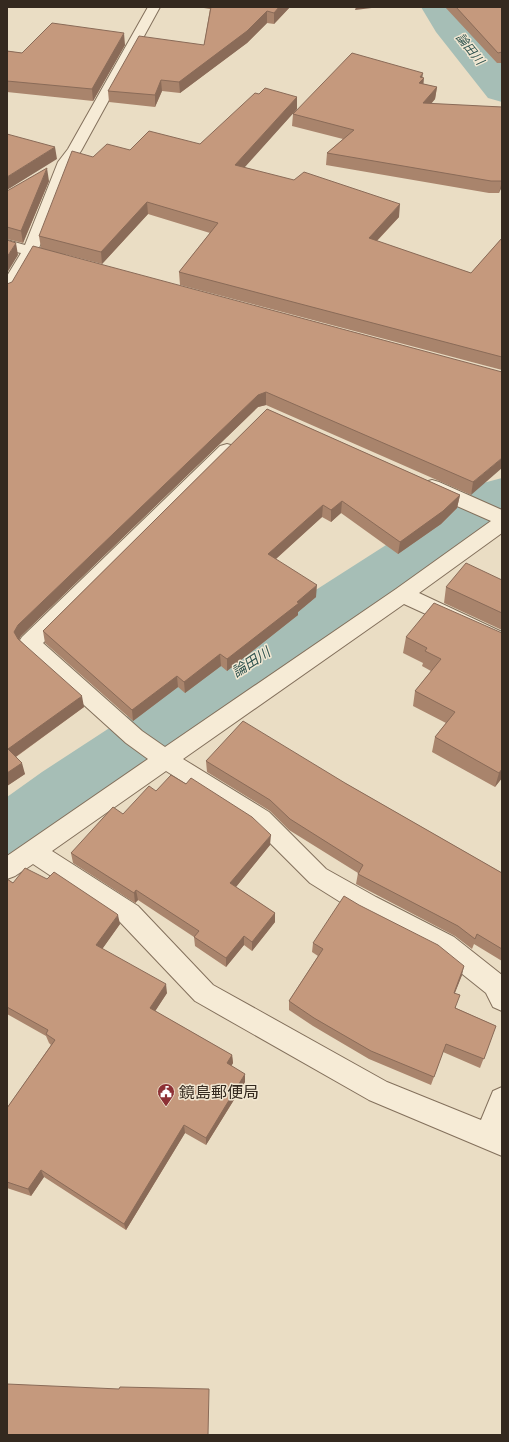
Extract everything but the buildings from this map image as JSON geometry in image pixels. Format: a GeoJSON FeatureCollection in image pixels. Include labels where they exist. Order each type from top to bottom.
{"type":"FeatureCollection","features":[{"type":"Feature","properties":{"kind":"street"},"geometry":{"type":"LineString","coordinates":[[7,290],[30,251],[65,162],[74,151],[154,7]]}},
{"type":"Feature","properties":{"kind":"street"},"geometry":{"type":"LineString","coordinates":[[45,174],[65,162]]}},
{"type":"Feature","properties":{"kind":"street"},"geometry":{"type":"LineString","coordinates":[[7,245],[75,263]]}},
{"type":"Feature","properties":{"kind":"street"},"geometry":{"type":"LineString","coordinates":[[237,440],[29,643],[134,737],[159,756],[261,819],[318,876],[367,905],[445,945],[495,985],[502,1000]]}},
{"type":"Feature","properties":{"kind":"street"},"geometry":{"type":"LineString","coordinates":[[7,869],[159,756],[403,594],[498,518],[471,504],[414,479]]}},
{"type":"Feature","properties":{"kind":"street"},"geometry":{"type":"LineString","coordinates":[[403,594],[502,641]]}},
{"type":"Feature","properties":{"kind":"street"},"geometry":{"type":"LineString","coordinates":[[32,851],[129,914],[204,993],[378,1090],[496,1140],[502,1100]]}},
{"type":"Feature","properties":{"kind":"waterway","name":"論田川"},"geometry":{"type":"LineString","coordinates":[[440,7],[449,24],[502,90]]}},
{"type":"Feature","properties":{"kind":"waterway","name":"論田川"},"geometry":{"type":"LineString","coordinates":[[7,835],[65,792],[205,698],[219,683],[502,497]]}},
{"type":"Feature","properties":{"kind":"place","name":"鏡島郵便局"},"geometry":{"type":"Point","coordinates":[166,1107]}}]}
